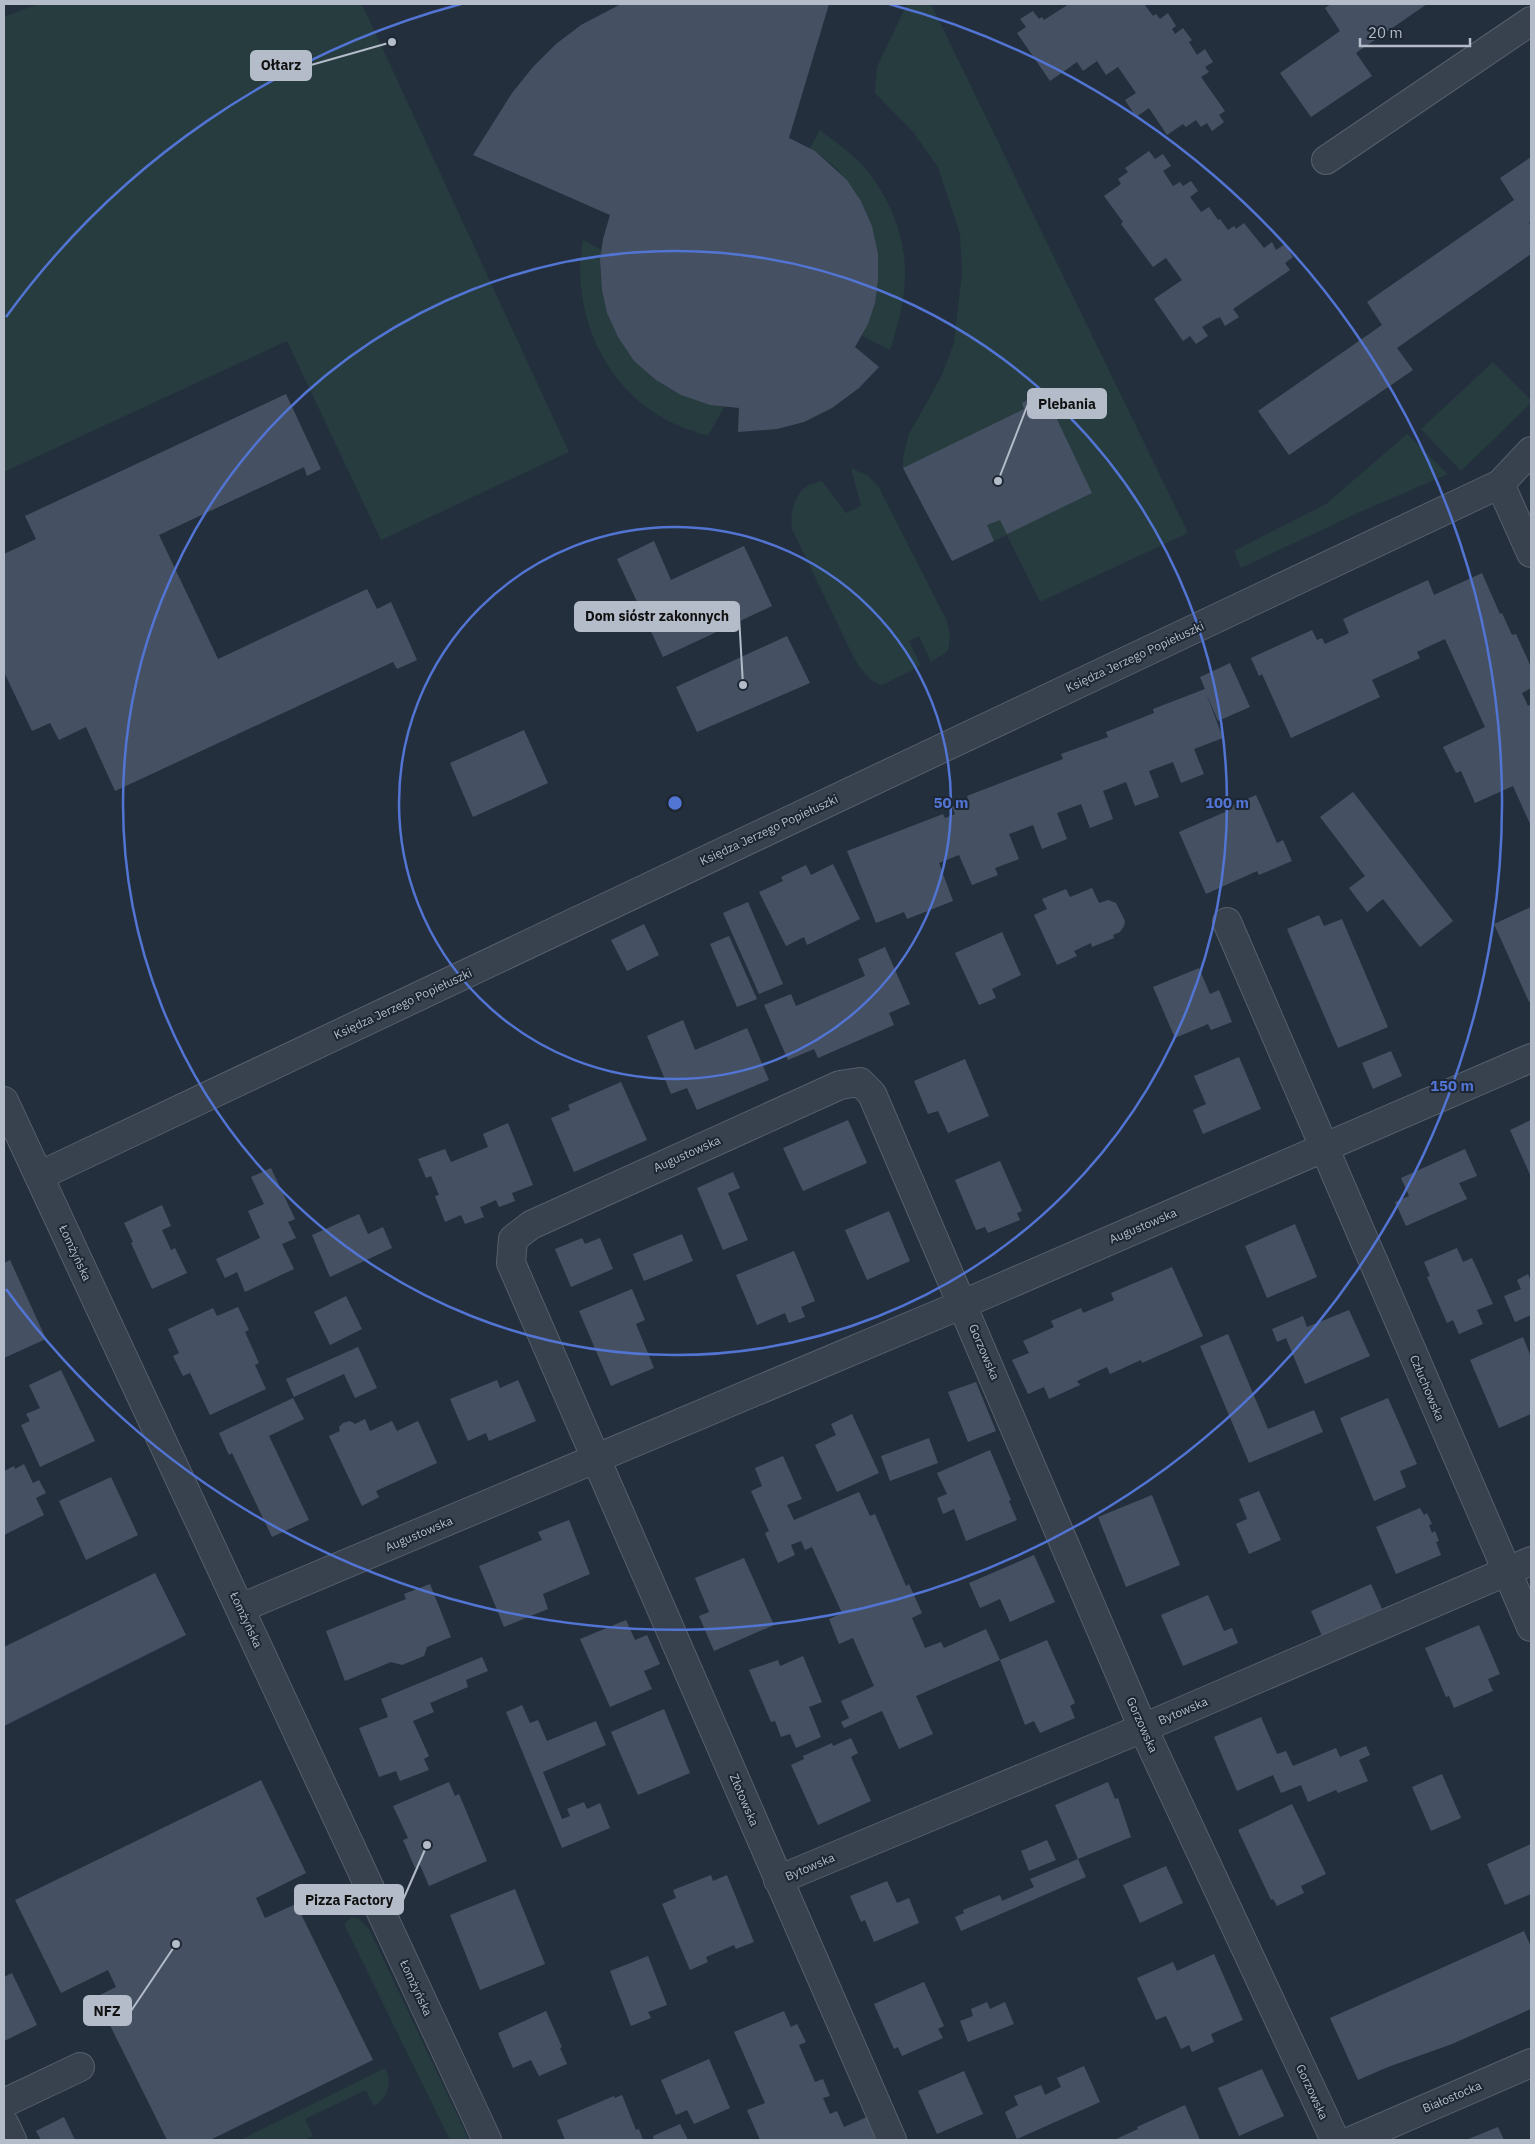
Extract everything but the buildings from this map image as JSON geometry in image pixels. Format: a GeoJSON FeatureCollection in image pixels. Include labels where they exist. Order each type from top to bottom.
{"type":"FeatureCollection","features":[{"type":"Feature","properties":{"kind":"street"},"geometry":{"type":"LineString","coordinates":[[1326,160],[1531,20]]}},
{"type":"Feature","properties":{"kind":"street"},"geometry":{"type":"LineString","coordinates":[[1531,451],[1500,484],[1531,553]]}},
{"type":"Feature","properties":{"kind":"street","name":"Księdza Jerzego Popiełuszki"},"geometry":{"type":"LineString","coordinates":[[39,1176],[1500,484]]}},
{"type":"Feature","properties":{"kind":"street"},"geometry":{"type":"LineString","coordinates":[[1228,922],[1324,1148]]}},
{"type":"Feature","properties":{"kind":"street","name":"Augustowska"},"geometry":{"type":"LineString","coordinates":[[241,1608],[963,1304],[1531,1058]]}},
{"type":"Feature","properties":{"kind":"street","name":"Augustowska"},"geometry":{"type":"LineString","coordinates":[[596,1460],[511,1263],[513,1239],[531,1225],[840,1085],[860,1082],[872,1094],[963,1304]]}},
{"type":"Feature","properties":{"kind":"street","name":"Łomżyńska"},"geometry":{"type":"LineString","coordinates":[[4,1101],[487,2140]]}},
{"type":"Feature","properties":{"kind":"street","name":"Człuchowska"},"geometry":{"type":"LineString","coordinates":[[1324,1148],[1531,1627]]}},
{"type":"Feature","properties":{"kind":"street","name":"Gorzowska"},"geometry":{"type":"LineString","coordinates":[[963,1304],[1143,1728],[1335,2140]]}},
{"type":"Feature","properties":{"kind":"street","name":"Złotowska"},"geometry":{"type":"LineString","coordinates":[[596,1460],[892,2140]]}},
{"type":"Feature","properties":{"kind":"street","name":"Bytowska"},"geometry":{"type":"LineString","coordinates":[[778,1880],[1143,1728],[1531,1561]]}},
{"type":"Feature","properties":{"kind":"street","name":"Białostocka"},"geometry":{"type":"LineString","coordinates":[[1368,2137],[1531,2063]]}},
{"type":"Feature","properties":{"kind":"street"},"geometry":{"type":"LineString","coordinates":[[4,2103],[80,2067]]}},
{"type":"Feature","properties":{"kind":"street"},"geometry":{"type":"LineString","coordinates":[[4,2123],[12,2140]]}},
{"type":"Feature","properties":{"kind":"green space"},"geometry":{"type":"Polygon","coordinates":[[[38,4],[362,4],[569,452],[381,540],[287,341],[4,472],[4,17],[38,4]]]}},
{"type":"Feature","properties":{"kind":"green space"},"geometry":{"type":"Polygon","coordinates":[[[907,4],[931,4],[1188,533],[1040,602],[1007,535],[952,561],[903,468],[903,458],[909,434],[941,377],[954,343],[962,272],[960,234],[938,167],[913,132],[875,93],[877,67],[907,4]]]}},
{"type":"Feature","properties":{"kind":"green space"},"geometry":{"type":"Polygon","coordinates":[[[820,130],[847,151],[867,171],[885,198],[899,231],[903,248],[905,281],[900,314],[890,350],[862,336],[872,310],[877,283],[877,257],[873,232],[864,207],[851,185],[833,165],[810,148],[820,130]]]}},
{"type":"Feature","properties":{"kind":"green space"},"geometry":{"type":"Polygon","coordinates":[[[583,240],[601,250],[601,279],[606,307],[616,332],[630,354],[648,373],[670,388],[695,400],[724,407],[708,436],[679,426],[657,414],[638,400],[607,363],[595,342],[587,319],[582,295],[580,270],[583,240]]]}},
{"type":"Feature","properties":{"kind":"green space"},"geometry":{"type":"Polygon","coordinates":[[[1493,362],[1531,400],[1531,403],[1461,471],[1421,429],[1493,362]]]}},
{"type":"Feature","properties":{"kind":"green space"},"geometry":{"type":"Polygon","coordinates":[[[1407,434],[1448,474],[1360,512],[1241,568],[1234,551],[1326,504],[1407,434]]]}},
{"type":"Feature","properties":{"kind":"green space"},"geometry":{"type":"Polygon","coordinates":[[[851,468],[868,476],[878,486],[947,621],[950,637],[948,651],[931,662],[919,636],[909,641],[921,666],[882,685],[869,678],[854,658],[792,529],[792,512],[795,501],[806,487],[812,484],[822,481],[846,513],[861,506],[851,468]]]}},
{"type":"Feature","properties":{"kind":"green space"},"geometry":{"type":"Polygon","coordinates":[[[352,1917],[359,1919],[369,1929],[469,2140],[450,2140],[344,1924],[352,1917]]]}},
{"type":"Feature","properties":{"kind":"green space"},"geometry":{"type":"Polygon","coordinates":[[[385,2068],[389,2079],[388,2090],[383,2099],[374,2106],[366,2090],[305,2119],[313,2136],[304,2140],[240,2140],[385,2068]]]}},
{"type":"Feature","properties":{"kind":"place","name":"Ołtarz"},"geometry":{"type":"Point","coordinates":[392,42]}},
{"type":"Feature","properties":{"kind":"place","name":"Plebania"},"geometry":{"type":"Point","coordinates":[998,481]}},
{"type":"Feature","properties":{"kind":"place","name":"Dom sióstr zakonnych"},"geometry":{"type":"Point","coordinates":[743,685]}},
{"type":"Feature","properties":{"kind":"place","name":"Pizza Factory"},"geometry":{"type":"Point","coordinates":[427,1845]}},
{"type":"Feature","properties":{"kind":"place","name":"NFZ"},"geometry":{"type":"Point","coordinates":[176,1944]}}]}
